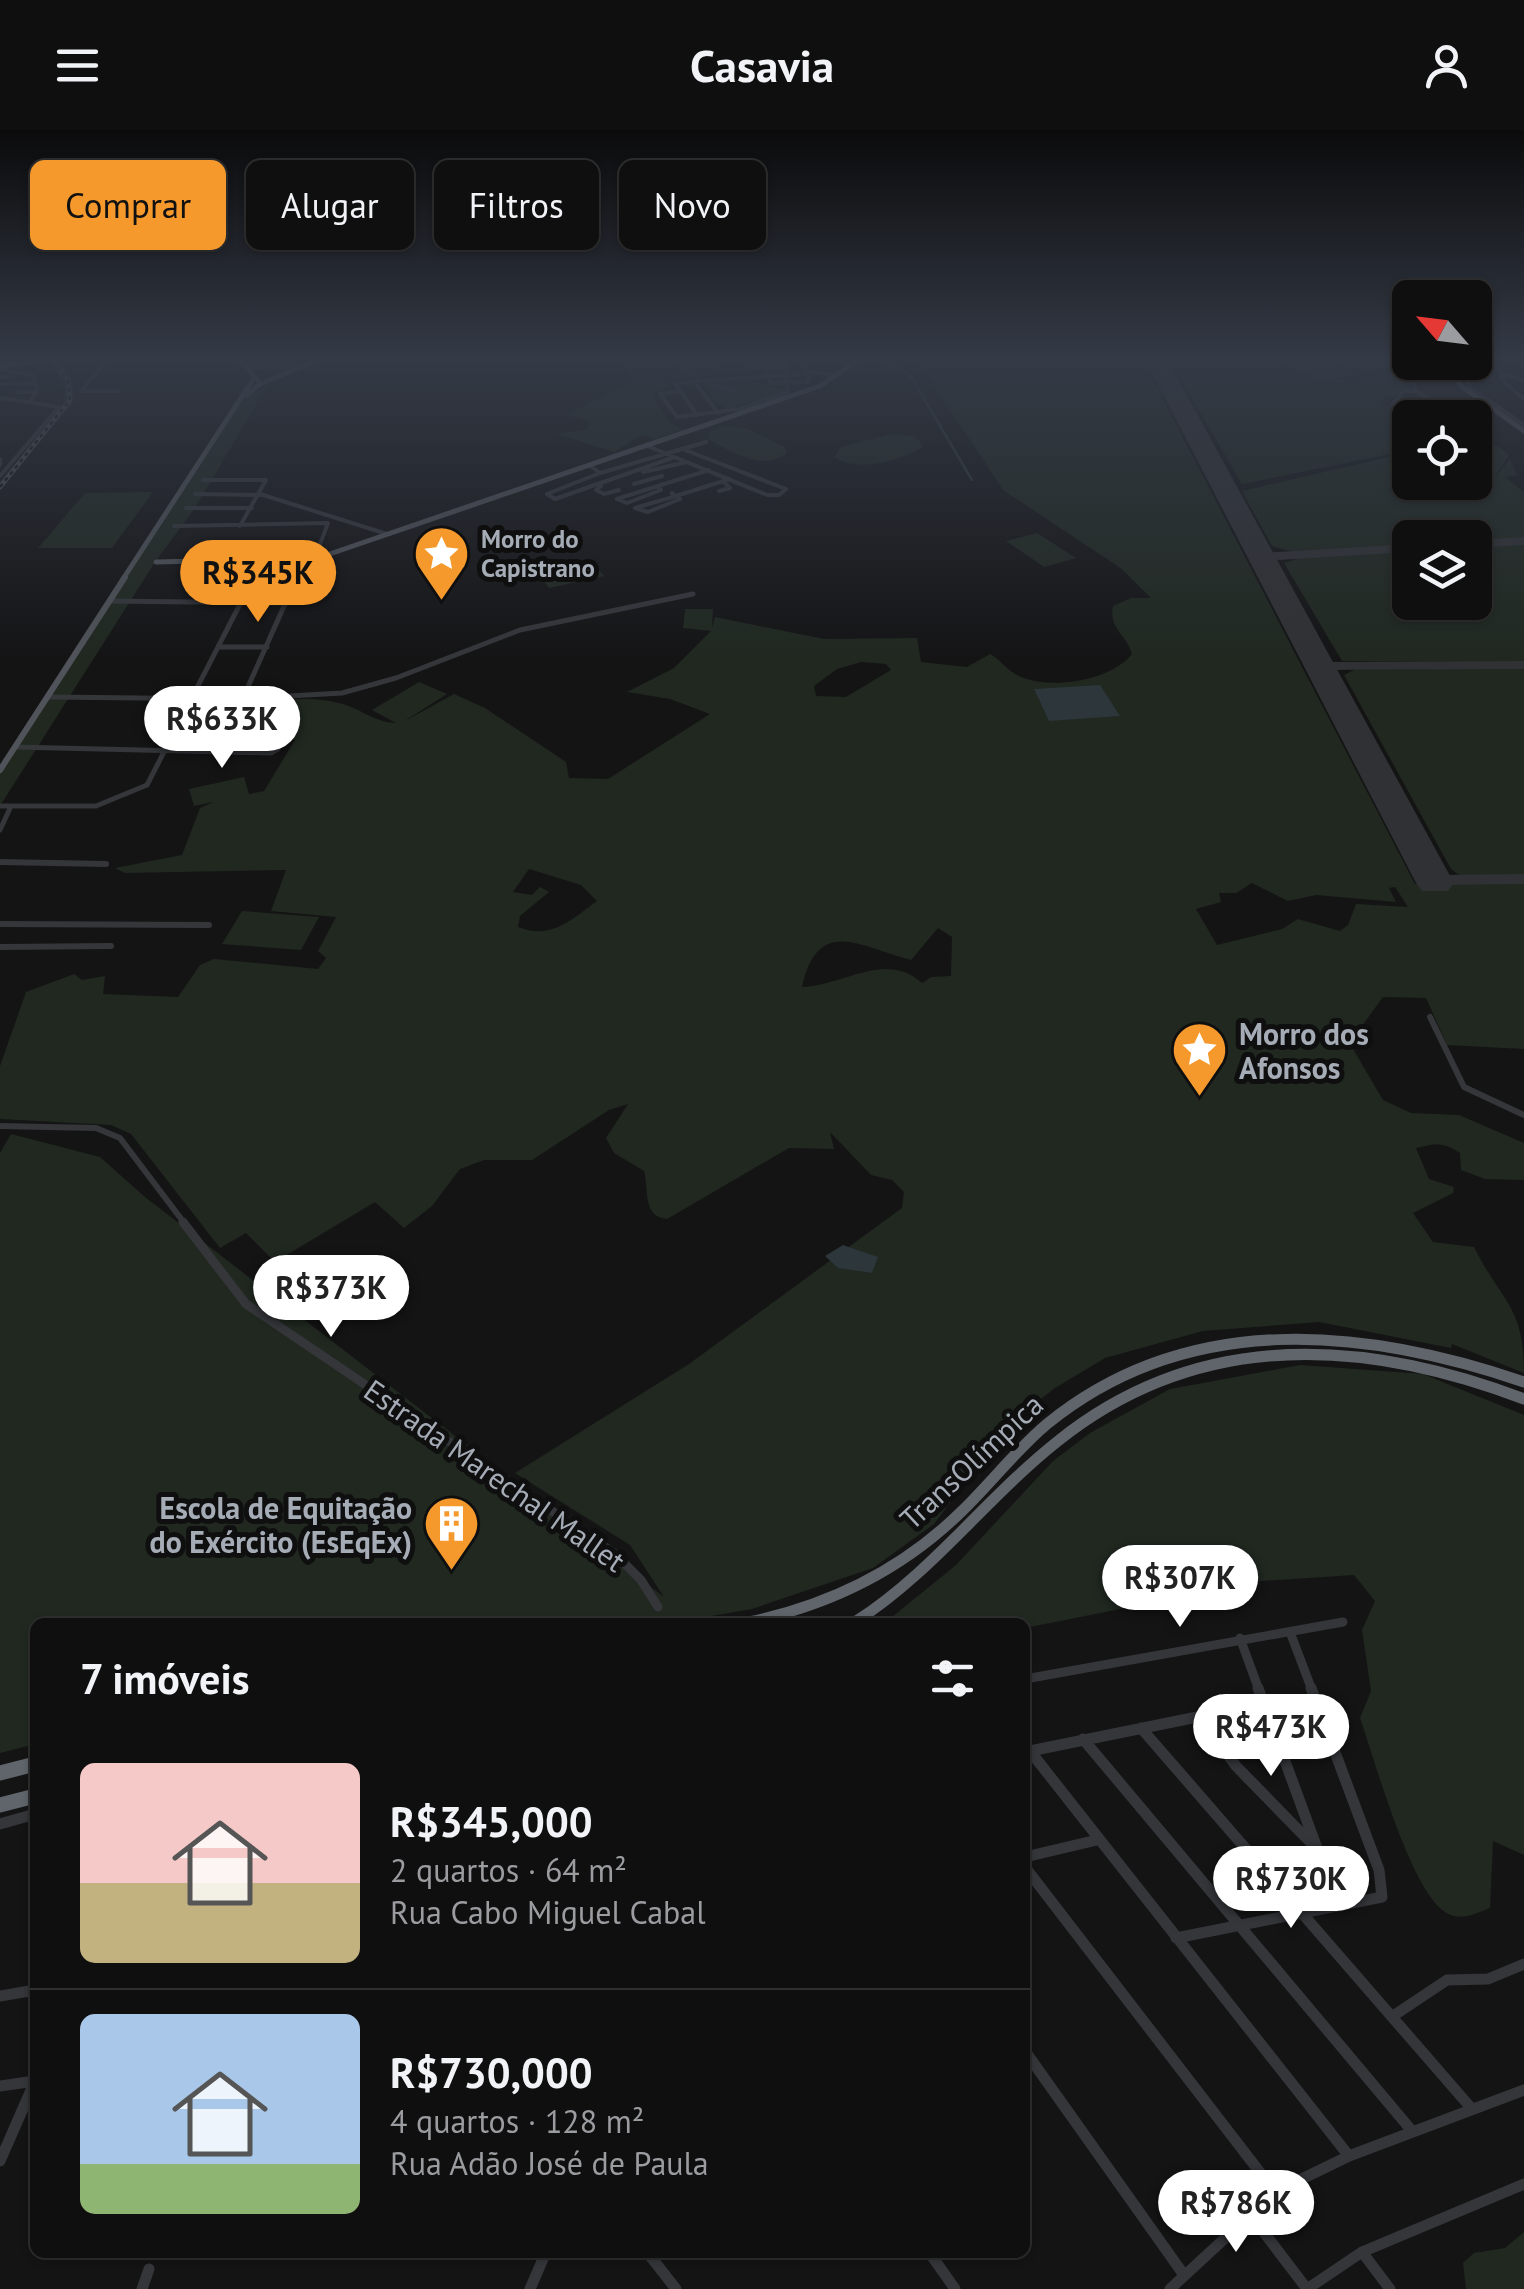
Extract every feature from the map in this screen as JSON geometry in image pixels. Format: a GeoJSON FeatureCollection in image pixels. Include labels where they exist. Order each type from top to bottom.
{"type":"FeatureCollection","features":[{"type":"Feature","properties":{"kind":"highway","name":"TransOlímpica"},"geometry":{"type":"LineString","coordinates":[[763,1618],[814,1604],[896,1566],[952,1522],[1051,1420],[1114,1379],[1168,1357],[1246,1339],[1336,1336],[1416,1350],[1524,1382]]}},
{"type":"Feature","properties":{"kind":"highway","name":"TransOlímpica"},"geometry":{"type":"LineString","coordinates":[[862,1618],[893,1600],[958,1544],[1048,1452],[1088,1418],[1172,1374],[1250,1355],[1339,1354],[1421,1365],[1524,1399]]}},
{"type":"Feature","properties":{"kind":"highway"},"geometry":{"type":"LineString","coordinates":[[0,1773],[30,1765]]}},
{"type":"Feature","properties":{"kind":"highway"},"geometry":{"type":"LineString","coordinates":[[0,1804],[30,1797]]}},
{"type":"Feature","properties":{"kind":"main road"},"geometry":{"type":"LineString","coordinates":[[0,770],[202,460]]}},
{"type":"Feature","properties":{"kind":"main road"},"geometry":{"type":"LineString","coordinates":[[136,561],[261,561],[312,556],[604,460]]}},
{"type":"Feature","properties":{"kind":"street"},"geometry":{"type":"LineString","coordinates":[[641,460],[546,495],[555,499],[667,460]]}},
{"type":"Feature","properties":{"kind":"street"},"geometry":{"type":"LineString","coordinates":[[682,460],[770,495],[786,489],[716,460]]}},
{"type":"Feature","properties":{"kind":"street"},"geometry":{"type":"LineString","coordinates":[[619,490],[604,494],[596,489],[687,462]]}},
{"type":"Feature","properties":{"kind":"street"},"geometry":{"type":"LineString","coordinates":[[589,465],[600,473]]}},
{"type":"Feature","properties":{"kind":"street"},"geometry":{"type":"LineString","coordinates":[[656,484],[662,490],[629,502],[617,498],[656,484],[708,470]]}},
{"type":"Feature","properties":{"kind":"street"},"geometry":{"type":"LineString","coordinates":[[638,474],[647,479]]}},
{"type":"Feature","properties":{"kind":"street"},"geometry":{"type":"LineString","coordinates":[[634,484],[662,476]]}},
{"type":"Feature","properties":{"kind":"street"},"geometry":{"type":"LineString","coordinates":[[203,480],[267,481],[235,544]]}},
{"type":"Feature","properties":{"kind":"street"},"geometry":{"type":"LineString","coordinates":[[719,491],[730,488],[727,480]]}},
{"type":"Feature","properties":{"kind":"street"},"geometry":{"type":"LineString","coordinates":[[672,494],[680,499],[648,512],[635,509],[672,494],[727,480]]}},
{"type":"Feature","properties":{"kind":"street"},"geometry":{"type":"LineString","coordinates":[[195,494],[260,494],[387,534]]}},
{"type":"Feature","properties":{"kind":"street"},"geometry":{"type":"LineString","coordinates":[[186,508],[252,508]]}},
{"type":"Feature","properties":{"kind":"street"},"geometry":{"type":"LineString","coordinates":[[160,524],[328,524],[243,698]]}},
{"type":"Feature","properties":{"kind":"street"},"geometry":{"type":"LineString","coordinates":[[0,806],[93,806],[132,795],[152,780],[277,524]]}},
{"type":"Feature","properties":{"kind":"street"},"geometry":{"type":"LineString","coordinates":[[226,544],[267,545],[312,556]]}},
{"type":"Feature","properties":{"kind":"street"},"geometry":{"type":"LineString","coordinates":[[48,696],[243,698],[342,693],[396,678],[533,626],[693,594]]}},
{"type":"Feature","properties":{"kind":"street"},"geometry":{"type":"LineString","coordinates":[[110,602],[288,603]]}},
{"type":"Feature","properties":{"kind":"street"},"geometry":{"type":"LineString","coordinates":[[220,647],[267,648]]}},
{"type":"Feature","properties":{"kind":"street"},"geometry":{"type":"LineString","coordinates":[[14,749],[278,749],[221,750]]}},
{"type":"Feature","properties":{"kind":"street"},"geometry":{"type":"LineString","coordinates":[[0,830],[12,806]]}},
{"type":"Feature","properties":{"kind":"street"},"geometry":{"type":"LineString","coordinates":[[0,862],[106,864]]}},
{"type":"Feature","properties":{"kind":"street"},"geometry":{"type":"LineString","coordinates":[[0,924],[209,925]]}},
{"type":"Feature","properties":{"kind":"street"},"geometry":{"type":"LineString","coordinates":[[0,947],[112,946]]}},
{"type":"Feature","properties":{"kind":"street"},"geometry":{"type":"LineString","coordinates":[[1430,1017],[1464,1087],[1524,1115]]}},
{"type":"Feature","properties":{"kind":"street","name":"Estrada Marechal Mallet"},"geometry":{"type":"LineString","coordinates":[[0,1126],[96,1128],[120,1138],[246,1304],[614,1552],[635,1572],[658,1608]]}},
{"type":"Feature","properties":{"kind":"street"},"geometry":{"type":"LineString","coordinates":[[1030,1678],[1342,1622]]}},
{"type":"Feature","properties":{"kind":"street"},"geometry":{"type":"LineString","coordinates":[[1176,1938],[1237,1922],[1338,1904],[1374,1902],[1382,1897],[1380,1870],[1290,1632]]}},
{"type":"Feature","properties":{"kind":"street"},"geometry":{"type":"LineString","coordinates":[[1240,1638],[1338,1904]]}},
{"type":"Feature","properties":{"kind":"street"},"geometry":{"type":"LineString","coordinates":[[1030,1750],[1266,1703]]}},
{"type":"Feature","properties":{"kind":"street"},"geometry":{"type":"LineString","coordinates":[[1200,1717],[1243,1774],[1316,1848]]}},
{"type":"Feature","properties":{"kind":"street"},"geometry":{"type":"LineString","coordinates":[[1140,1728],[1472,2109]]}},
{"type":"Feature","properties":{"kind":"street"},"geometry":{"type":"LineString","coordinates":[[1083,1740],[1412,2131]]}},
{"type":"Feature","properties":{"kind":"street"},"geometry":{"type":"LineString","coordinates":[[1030,1755],[1349,2156]]}},
{"type":"Feature","properties":{"kind":"street"},"geometry":{"type":"LineString","coordinates":[[0,1824],[30,1815]]}},
{"type":"Feature","properties":{"kind":"street"},"geometry":{"type":"LineString","coordinates":[[1030,1856],[1097,1840]]}},
{"type":"Feature","properties":{"kind":"street"},"geometry":{"type":"LineString","coordinates":[[1030,1874],[1275,2192]]}},
{"type":"Feature","properties":{"kind":"street"},"geometry":{"type":"LineString","coordinates":[[1393,2016],[1447,1980],[1488,1979],[1524,1964]]}},
{"type":"Feature","properties":{"kind":"street"},"geometry":{"type":"LineString","coordinates":[[0,1996],[30,1991]]}},
{"type":"Feature","properties":{"kind":"street"},"geometry":{"type":"LineString","coordinates":[[1030,2059],[1184,2275]]}},
{"type":"Feature","properties":{"kind":"street"},"geometry":{"type":"LineString","coordinates":[[0,2086],[30,2082]]}},
{"type":"Feature","properties":{"kind":"street"},"geometry":{"type":"LineString","coordinates":[[1171,2289],[1275,2192],[1349,2156],[1524,2090]]}},
{"type":"Feature","properties":{"kind":"street"},"geometry":{"type":"LineString","coordinates":[[0,2161],[30,2092]]}},
{"type":"Feature","properties":{"kind":"street"},"geometry":{"type":"LineString","coordinates":[[1250,2214],[1307,2289],[1362,2252],[1524,2184]]}},
{"type":"Feature","properties":{"kind":"street"},"geometry":{"type":"LineString","coordinates":[[1362,2252],[1390,2289]]}},
{"type":"Feature","properties":{"kind":"street"},"geometry":{"type":"LineString","coordinates":[[530,2289],[543,2258]]}},
{"type":"Feature","properties":{"kind":"street"},"geometry":{"type":"LineString","coordinates":[[652,2258],[676,2289]]}},
{"type":"Feature","properties":{"kind":"street"},"geometry":{"type":"LineString","coordinates":[[933,2258],[955,2289]]}},
{"type":"Feature","properties":{"kind":"street"},"geometry":{"type":"LineString","coordinates":[[142,2289],[149,2269]]}},
{"type":"Feature","properties":{"kind":"shaded area"},"geometry":{"type":"Polygon","coordinates":[[[18,460],[25,460],[0,489],[0,481],[18,460]]]}},
{"type":"Feature","properties":{"kind":"shaded area"},"geometry":{"type":"Polygon","coordinates":[[[203,460],[223,460],[0,806],[0,768],[203,460]]]}},
{"type":"Feature","properties":{"kind":"shaded area"},"geometry":{"type":"Polygon","coordinates":[[[839,460],[891,460],[866,465],[839,460]]]}},
{"type":"Feature","properties":{"kind":"shaded area"},"geometry":{"type":"Polygon","coordinates":[[[983,460],[1194,460],[1415,884],[1524,882],[1524,1049],[1447,1045],[1426,998],[1383,997],[1354,1037],[1353,1049],[1383,1100],[1411,1113],[1459,1115],[1524,1143],[1524,1180],[1485,1179],[1461,1170],[1460,1153],[1443,1145],[1416,1148],[1429,1179],[1454,1187],[1453,1193],[1413,1213],[1433,1242],[1474,1247],[1516,1318],[1524,1373],[1452,1344],[1451,1348],[1319,1322],[1203,1331],[1105,1358],[1055,1388],[1011,1422],[934,1524],[873,1568],[752,1609],[700,1618],[30,1618],[30,1745],[0,1753],[0,1153],[11,1134],[100,1157],[145,1197],[664,1597],[630,1545],[515,1473],[689,1364],[902,1208],[904,1192],[892,1180],[871,1175],[830,1132],[834,1149],[789,1148],[667,1219],[659,1217],[650,1208],[644,1171],[614,1153],[606,1138],[628,1104],[609,1110],[532,1160],[484,1160],[460,1169],[432,1206],[404,1228],[375,1202],[275,1262],[246,1233],[220,1248],[131,1134],[111,1125],[0,1119],[0,1066],[26,992],[74,974],[82,980],[105,976],[103,994],[178,997],[200,965],[214,959],[318,969],[326,958],[318,951],[336,917],[271,911],[286,870],[125,873],[115,868],[182,855],[200,808],[213,802],[194,806],[189,789],[244,777],[249,794],[264,791],[295,740],[250,727],[255,709],[286,700],[343,704],[396,723],[372,710],[419,682],[447,694],[403,722],[454,694],[485,708],[566,762],[569,778],[608,779],[710,714],[670,699],[627,692],[674,668],[711,631],[683,628],[685,609],[713,609],[712,628],[715,617],[824,639],[917,638],[921,662],[967,667],[990,654],[1015,674],[1043,682],[1094,677],[1122,663],[1132,654],[1115,626],[1113,606],[1131,598],[1151,598],[1122,569],[1003,490],[983,460]],[[861,662],[837,669],[814,686],[816,696],[846,697],[891,670],[886,664],[861,662]],[[529,869],[513,892],[532,895],[540,887],[549,892],[520,916],[518,927],[551,929],[597,901],[581,885],[529,869]],[[1252,883],[1236,893],[1219,893],[1221,902],[1196,909],[1217,945],[1282,929],[1298,919],[1340,931],[1348,925],[1356,904],[1408,907],[1395,887],[1389,888],[1396,902],[1316,895],[1288,901],[1252,883]],[[938,928],[911,960],[858,944],[830,943],[809,965],[802,987],[880,969],[894,969],[922,983],[931,977],[951,976],[952,937],[938,928]]]}},
{"type":"Feature","properties":{"kind":"shaded area"},"geometry":{"type":"Polygon","coordinates":[[[1228,460],[1362,460],[1242,484],[1228,460]]]}},
{"type":"Feature","properties":{"kind":"shaded area"},"geometry":{"type":"Polygon","coordinates":[[[1377,460],[1392,460],[1392,500],[1492,500],[1492,481],[1510,460],[1517,475],[1505,477],[1524,492],[1524,539],[1492,541],[1492,520],[1392,520],[1392,546],[1293,552],[1272,546],[1242,491],[1377,460]]]}},
{"type":"Feature","properties":{"kind":"shaded area"},"geometry":{"type":"Polygon","coordinates":[[[1492,460],[1506,460],[1492,481],[1492,460]]]}},
{"type":"Feature","properties":{"kind":"shaded area"},"geometry":{"type":"Polygon","coordinates":[[[153,492],[112,548],[38,548],[85,493],[153,492]]]}},
{"type":"Feature","properties":{"kind":"shaded area"},"geometry":{"type":"Polygon","coordinates":[[[1037,533],[1076,558],[1044,567],[1006,541],[1037,533]]]}},
{"type":"Feature","properties":{"kind":"shaded area"},"geometry":{"type":"Polygon","coordinates":[[[1524,543],[1524,662],[1342,661],[1284,563],[1300,558],[1392,552],[1392,620],[1492,620],[1492,546],[1524,543]]]}},
{"type":"Feature","properties":{"kind":"shaded area"},"geometry":{"type":"Polygon","coordinates":[[[592,561],[604,576],[549,588],[538,573],[592,561]]]}},
{"type":"Feature","properties":{"kind":"shaded area"},"geometry":{"type":"Polygon","coordinates":[[[1524,668],[1524,876],[1459,875],[1451,869],[1344,675],[1354,670],[1524,668]]]}},
{"type":"Feature","properties":{"kind":"shaded area"},"geometry":{"type":"Polygon","coordinates":[[[1100,685],[1120,716],[1049,721],[1034,689],[1100,685]]]}},
{"type":"Feature","properties":{"kind":"shaded area"},"geometry":{"type":"Polygon","coordinates":[[[242,911],[319,917],[301,950],[222,944],[242,911]]]}},
{"type":"Feature","properties":{"kind":"shaded area"},"geometry":{"type":"Polygon","coordinates":[[[843,1245],[878,1257],[872,1273],[838,1268],[825,1256],[843,1245]]]}},
{"type":"Feature","properties":{"kind":"shaded area"},"geometry":{"type":"Polygon","coordinates":[[[1300,1365],[1423,1374],[1524,1415],[1524,1855],[1493,1841],[1490,1908],[1462,1917],[1445,1912],[1432,1899],[1407,1852],[1360,1718],[1371,1691],[1362,1630],[1375,1601],[1354,1575],[1261,1581],[1030,1627],[1030,1618],[891,1618],[956,1565],[1053,1461],[1090,1433],[1170,1389],[1300,1365]]]}},
{"type":"Feature","properties":{"kind":"shaded area"},"geometry":{"type":"Polygon","coordinates":[[[1524,2232],[1524,2289],[1466,2289],[1463,2263],[1474,2253],[1505,2248],[1524,2232]]]}},
{"type":"Feature","properties":{"kind":"waterway"},"geometry":{"type":"LineString","coordinates":[[960,460],[972,480]]}},
{"type":"Feature","properties":{"kind":"taxiway"},"geometry":{"type":"LineString","coordinates":[[1492,543],[1524,541]]}},
{"type":"Feature","properties":{"kind":"taxiway"},"geometry":{"type":"LineString","coordinates":[[1261,557],[1392,549]]}},
{"type":"Feature","properties":{"kind":"taxiway"},"geometry":{"type":"LineString","coordinates":[[1319,666],[1524,665]]}},
{"type":"Feature","properties":{"kind":"taxiway"},"geometry":{"type":"LineString","coordinates":[[1434,880],[1524,879]]}},
{"type":"Feature","properties":{"kind":"runway"},"geometry":{"type":"LineString","coordinates":[[1210,460],[1435,883]]}},
{"type":"Feature","properties":{"kind":"railway"},"geometry":{"type":"LineString","coordinates":[[0,487],[22,460]]}},
{"type":"Feature","properties":{"kind":"place","name":"Morro do Capistrano"},"geometry":{"type":"Point","coordinates":[442,602]}},
{"type":"Feature","properties":{"kind":"place","name":"Morro dos Afonsos"},"geometry":{"type":"Point","coordinates":[1200,1099]}},
{"type":"Feature","properties":{"kind":"place","name":"Escola de Equitação do Exército (EsEqEx)"},"geometry":{"type":"Point","coordinates":[451,1573]}}]}
